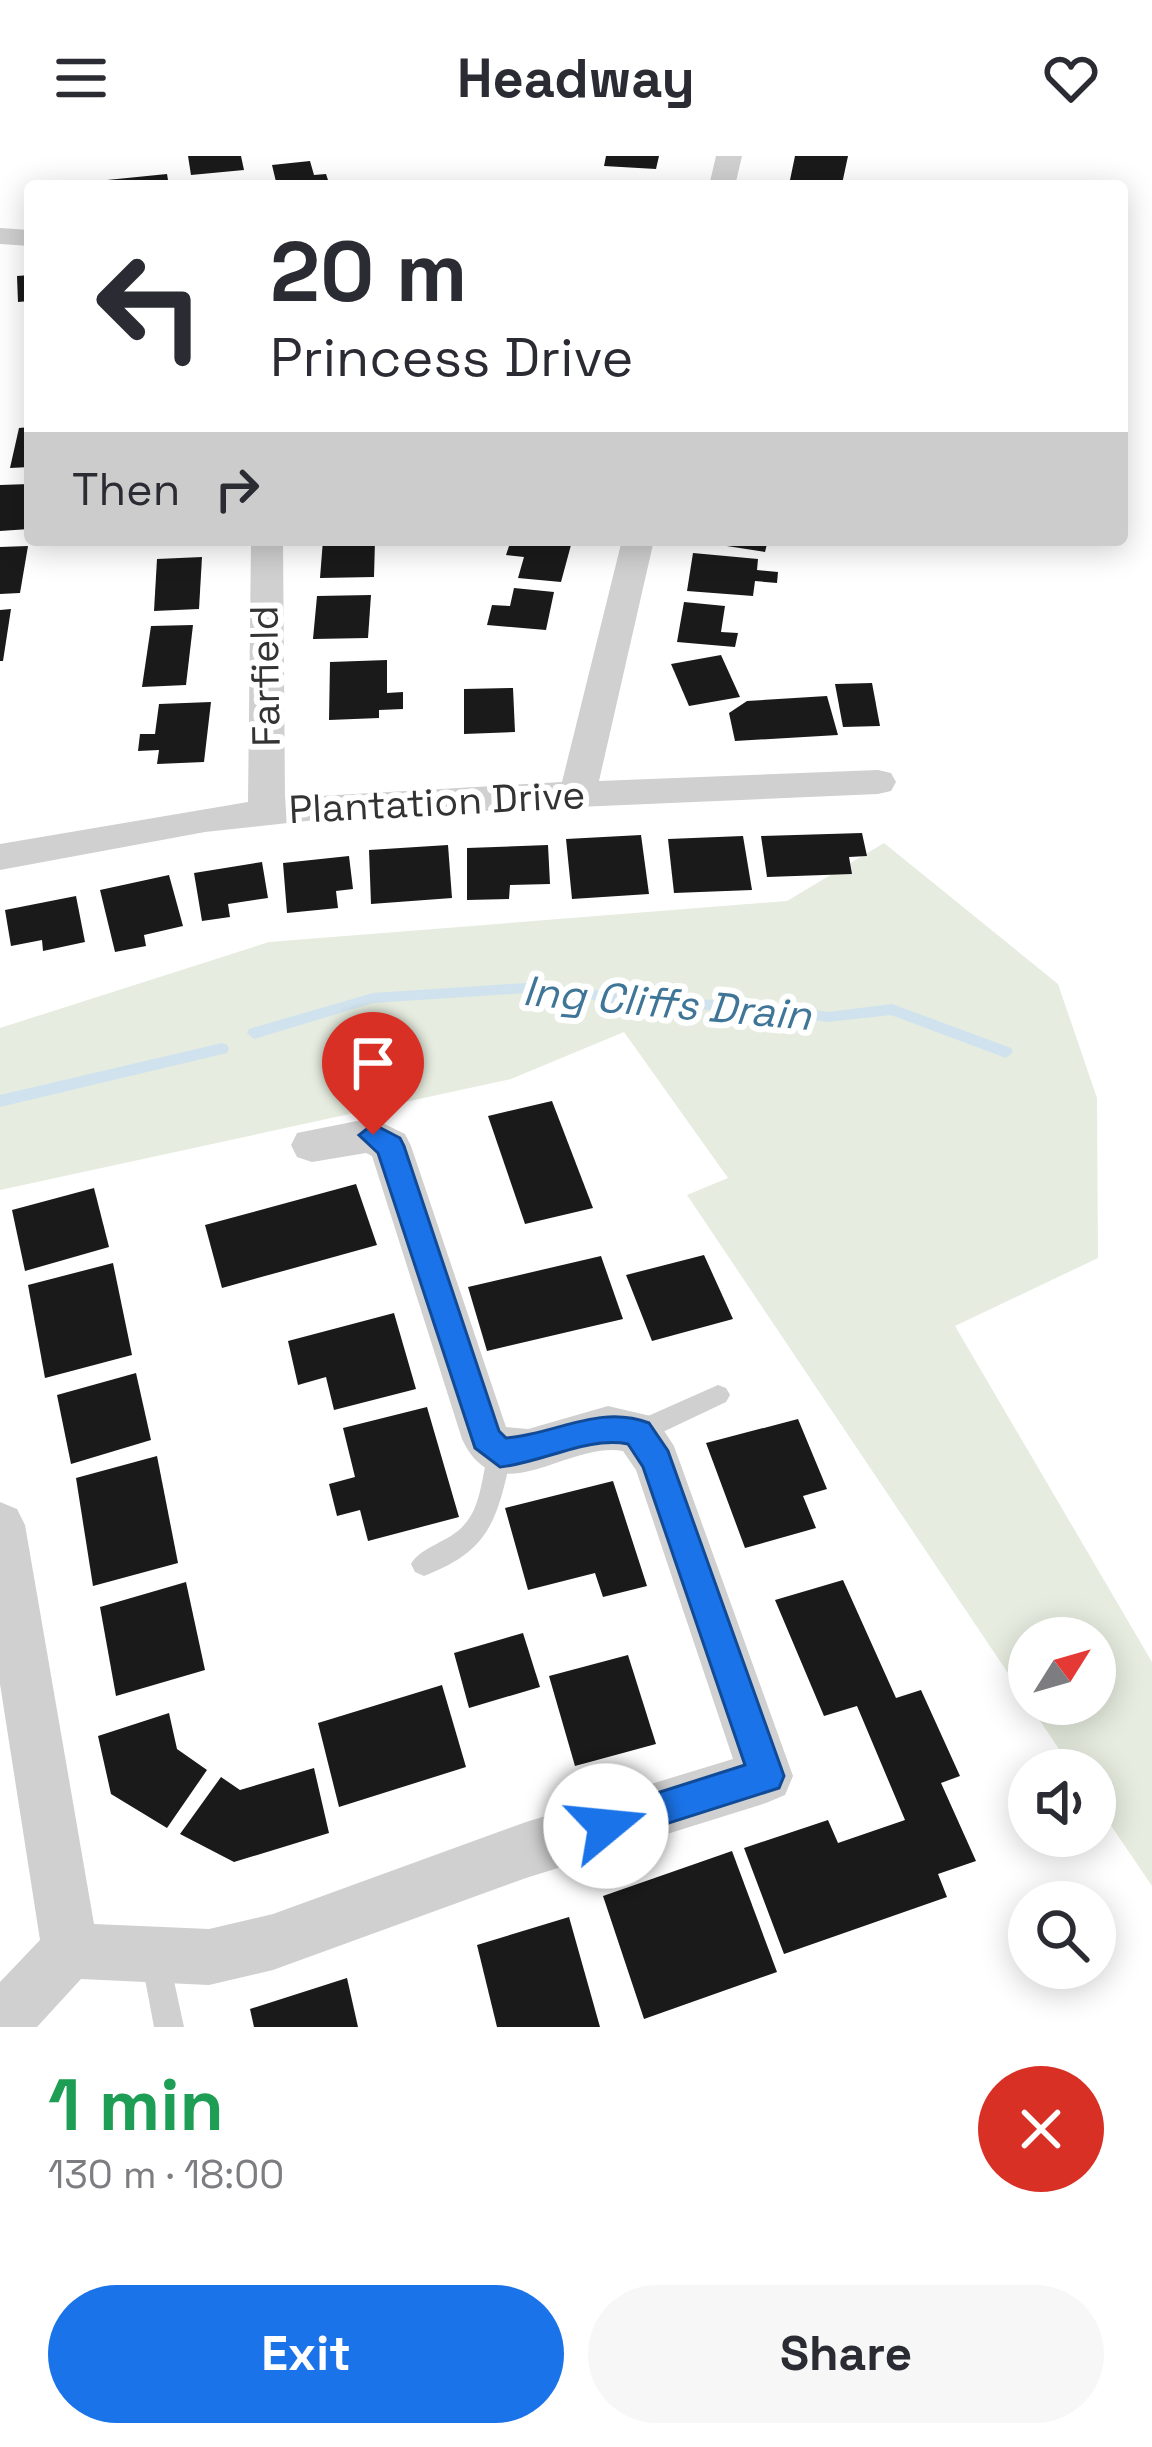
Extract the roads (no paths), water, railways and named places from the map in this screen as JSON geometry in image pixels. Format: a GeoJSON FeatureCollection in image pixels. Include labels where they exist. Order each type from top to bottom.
{"type":"FeatureCollection","features":[{"type":"Feature","properties":{"kind":"street","name":"Farfield"},"geometry":{"type":"LineString","coordinates":[[266,546],[261,610],[268,711],[266,812]]}},
{"type":"Feature","properties":{"kind":"street"},"geometry":{"type":"LineString","coordinates":[[578,793],[637,546]]}},
{"type":"Feature","properties":{"kind":"street","name":"Plantation Drive"},"geometry":{"type":"LineString","coordinates":[[0,857],[266,812],[578,793],[878,782]]}},
{"type":"Feature","properties":{"kind":"street"},"geometry":{"type":"LineString","coordinates":[[70,1951],[209,1957],[273,1942],[526,1850],[766,1776],[657,1461],[638,1432],[608,1427],[528,1450],[500,1453],[486,1438],[390,1146],[373,1135],[312,1145]]}},
{"type":"Feature","properties":{"kind":"street"},"geometry":{"type":"LineString","coordinates":[[0,1525],[8,1629],[70,1951]]}},
{"type":"Feature","properties":{"kind":"street"},"geometry":{"type":"LineString","coordinates":[[0,2024],[70,1951]]}},
{"type":"Feature","properties":{"kind":"lane"},"geometry":{"type":"LineString","coordinates":[[638,1432],[718,1395]]}},
{"type":"Feature","properties":{"kind":"lane"},"geometry":{"type":"LineString","coordinates":[[424,1564],[454,1551],[481,1529],[500,1453]]}},
{"type":"Feature","properties":{"kind":"lane"},"geometry":{"type":"LineString","coordinates":[[155,1958],[169,2027]]}},
{"type":"Feature","properties":{"kind":"waterway","name":"Ing Cliffs Drain"},"geometry":{"type":"LineString","coordinates":[[254,1033],[373,998],[541,987],[647,1003],[752,1006],[828,1017],[892,1009],[1006,1052]]}},
{"type":"Feature","properties":{"kind":"waterway","name":"Ing Cliffs Drain"},"geometry":{"type":"LineString","coordinates":[[0,1101],[222,1049]]}}]}
